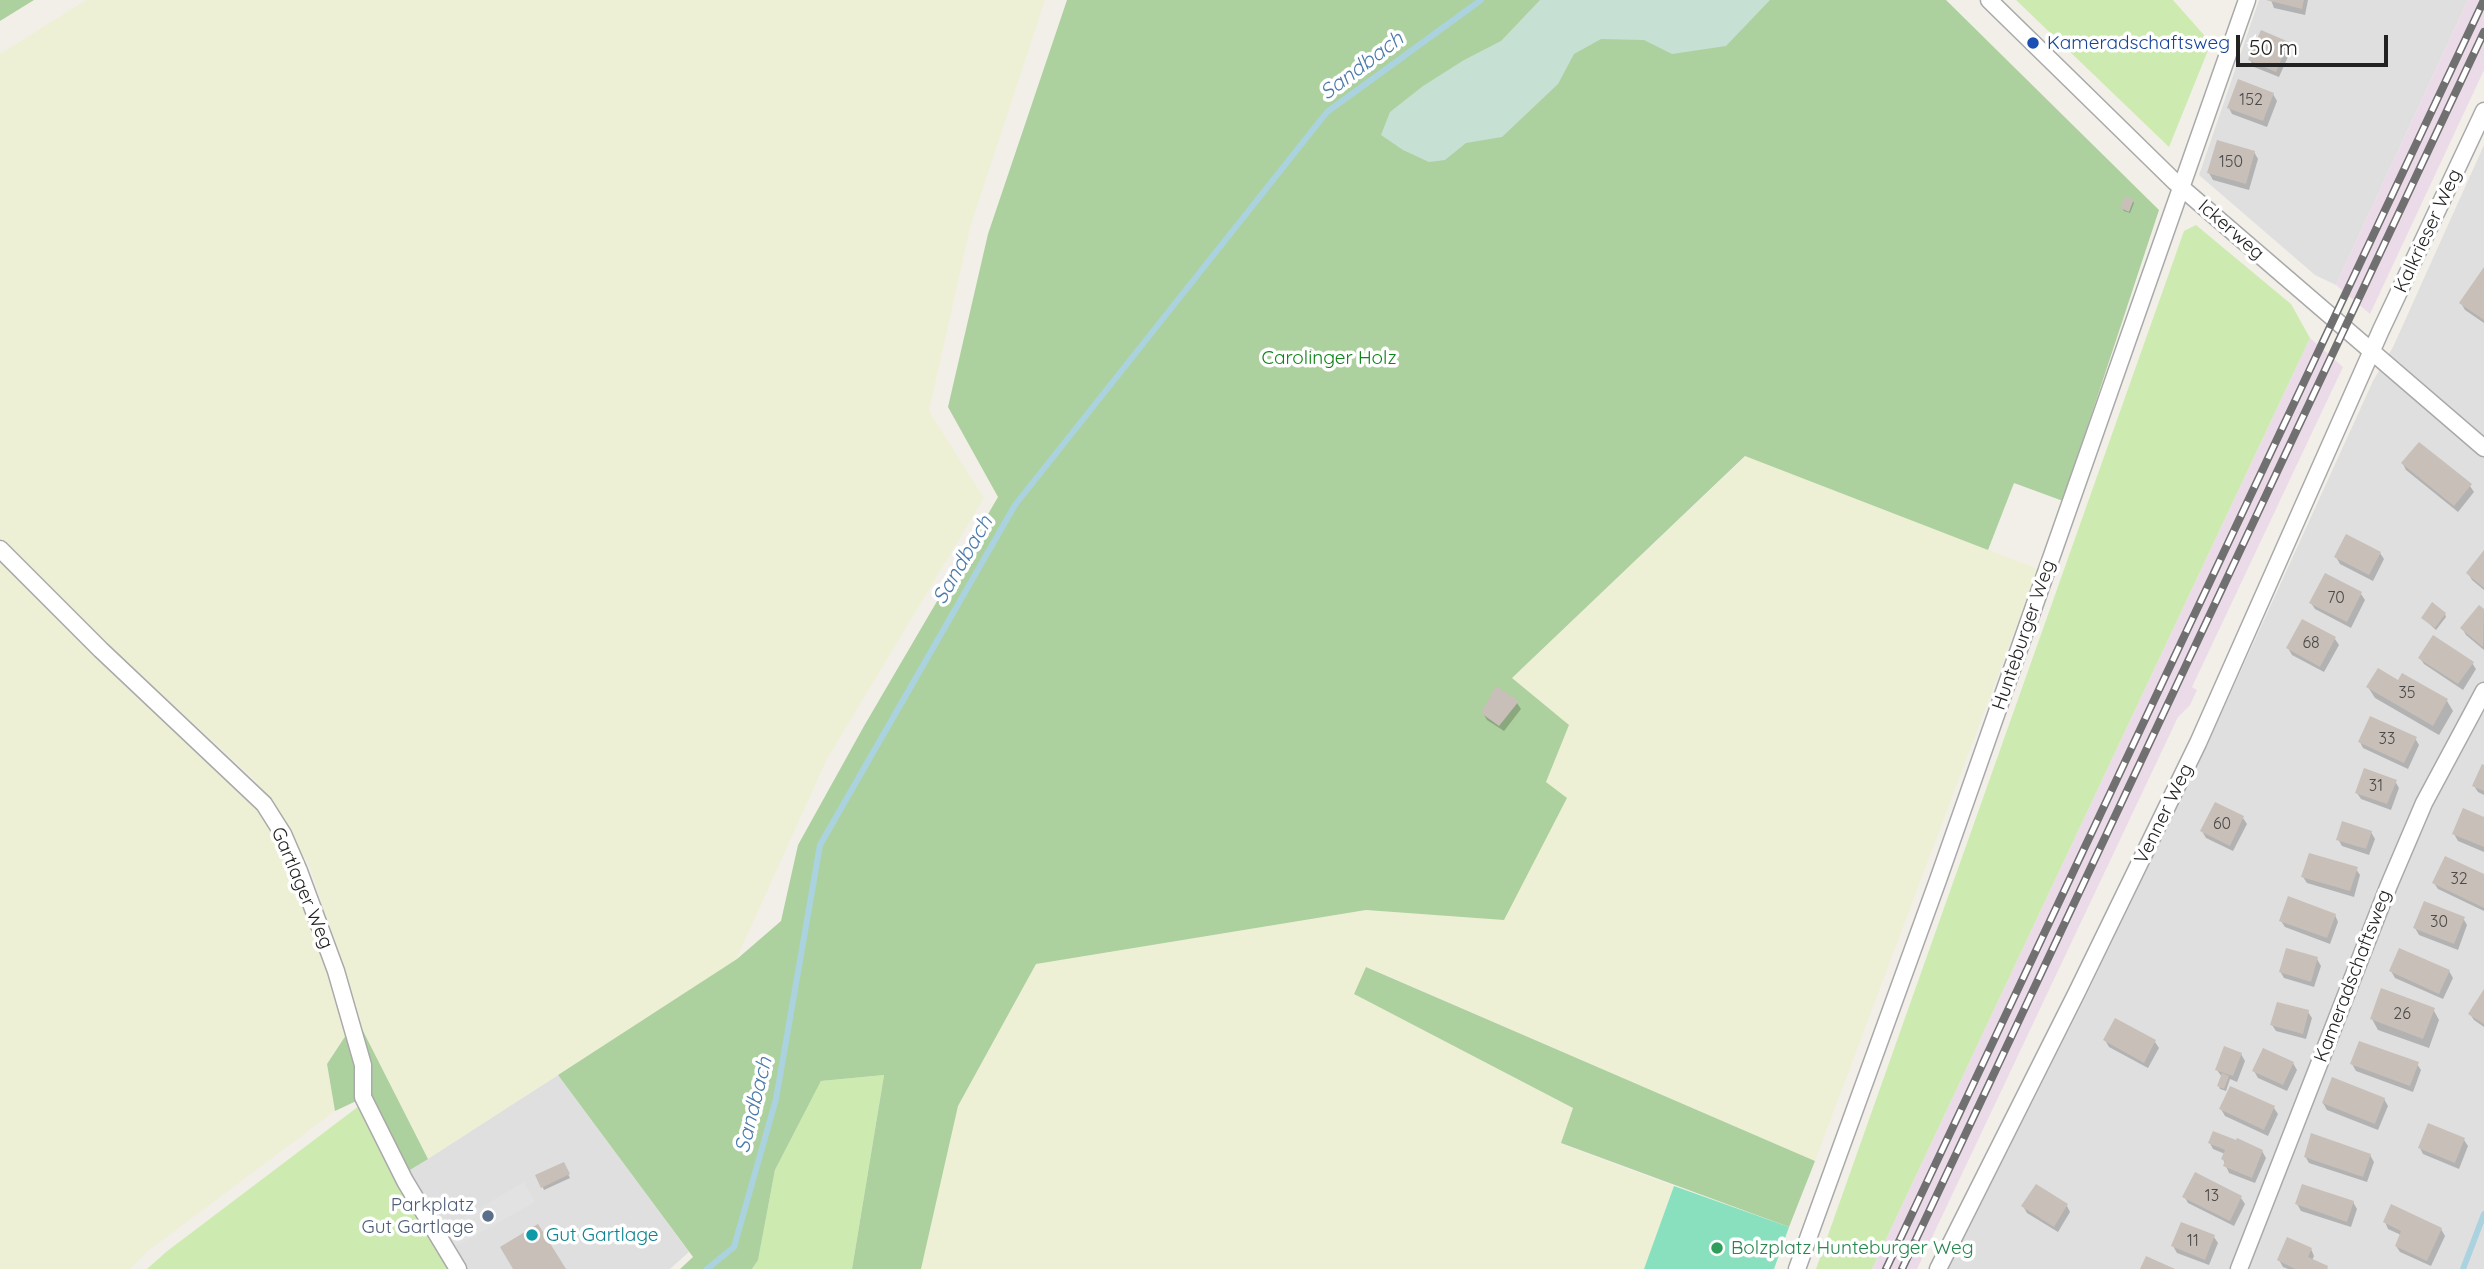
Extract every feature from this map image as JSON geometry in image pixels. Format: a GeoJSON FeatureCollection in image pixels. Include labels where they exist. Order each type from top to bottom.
{"type":"FeatureCollection","features":[{"type":"Feature","properties":{"kind":"street","name":"Ickerweg"},"geometry":{"type":"LineString","coordinates":[[1989,0],[2181,187],[2484,448]]}},
{"type":"Feature","properties":{"kind":"street","name":"Hunteburger Weg"},"geometry":{"type":"LineString","coordinates":[[1797,1269],[1938,880],[2247,0]]}},
{"type":"Feature","properties":{"kind":"street","name":"Kalkrieser Weg"},"geometry":{"type":"LineString","coordinates":[[2373,352],[2484,111]]}},
{"type":"Feature","properties":{"kind":"street","name":"Venner Weg"},"geometry":{"type":"LineString","coordinates":[[1938,1269],[2192,756],[2373,352]]}},
{"type":"Feature","properties":{"kind":"street","name":"Gartlager Weg"},"geometry":{"type":"LineString","coordinates":[[0,549],[101,650],[264,804],[283,834],[299,870],[337,971],[363,1065],[363,1097],[405,1181],[458,1269]]}},
{"type":"Feature","properties":{"kind":"street","name":"Kameradschaftsweg"},"geometry":{"type":"LineString","coordinates":[[2239,1269],[2394,873],[2424,803],[2484,691]]}},
{"type":"Feature","properties":{"kind":"shaded area"},"geometry":{"type":"Polygon","coordinates":[[[2259,0],[2468,0],[2336,285],[2315,275],[2199,175],[2259,0]]]}},
{"type":"Feature","properties":{"kind":"shaded area"},"geometry":{"type":"Polygon","coordinates":[[[2468,0],[2484,0],[2484,70],[2370,314],[2336,285],[2468,0]]]}},
{"type":"Feature","properties":{"kind":"shaded area"},"geometry":{"type":"Polygon","coordinates":[[[2484,145],[2484,1269],[1948,1269],[2086,996],[2206,747],[2484,145]]]}},
{"type":"Feature","properties":{"kind":"shaded area"},"geometry":{"type":"Polygon","coordinates":[[[2310,338],[2343,367],[2192,687],[2197,690],[2190,705],[2178,717],[1917,1269],[1872,1269],[2310,338]]]}},
{"type":"Feature","properties":{"kind":"shaded area"},"geometry":{"type":"Polygon","coordinates":[[[558,1075],[689,1252],[670,1269],[466,1269],[405,1173],[558,1075]]]}},
{"type":"Feature","properties":{"kind":"shaded area","name":"Parkplatz Gut Gartlage"},"geometry":{"type":"Polygon","coordinates":[[[524,1182],[535,1202],[453,1248],[442,1230],[524,1182]]]}},
{"type":"Feature","properties":{"kind":"green space"},"geometry":{"type":"Polygon","coordinates":[[[0,0],[34,0],[0,21],[0,0]]]}},
{"type":"Feature","properties":{"kind":"green space"},"geometry":{"type":"Polygon","coordinates":[[[86,0],[1045,0],[970,228],[929,411],[984,498],[827,759],[736,960],[428,1159],[360,1025],[310,867],[256,781],[33,576],[0,539],[0,54],[86,0]]]}},
{"type":"Feature","properties":{"kind":"green space","name":"Carolinger Holz"},"geometry":{"type":"Polygon","coordinates":[[[1067,0],[1946,0],[2159,210],[2063,501],[2014,483],[1988,550],[1745,456],[1512,678],[1569,725],[1546,782],[1567,798],[1504,920],[1366,910],[1036,964],[958,1106],[921,1269],[852,1269],[884,1075],[821,1081],[775,1170],[758,1260],[752,1269],[680,1269],[693,1257],[558,1075],[737,959],[781,921],[798,845],[998,497],[948,407],[988,234],[1067,0]]]}},
{"type":"Feature","properties":{"kind":"green space"},"geometry":{"type":"Polygon","coordinates":[[[1540,0],[1770,0],[1726,46],[1672,54],[1644,40],[1601,39],[1574,54],[1558,84],[1502,137],[1466,143],[1445,160],[1429,162],[1403,150],[1381,135],[1390,112],[1423,86],[1501,41],[1540,0]]]}},
{"type":"Feature","properties":{"kind":"green space"},"geometry":{"type":"Polygon","coordinates":[[[2016,0],[2173,0],[2211,43],[2169,147],[2016,0]]]}},
{"type":"Feature","properties":{"kind":"green space"},"geometry":{"type":"Polygon","coordinates":[[[2196,225],[2291,304],[2310,338],[1872,1269],[1816,1269],[2184,231],[2196,225]]]}},
{"type":"Feature","properties":{"kind":"green space"},"geometry":{"type":"Polygon","coordinates":[[[1746,456],[2038,569],[1815,1161],[1367,967],[1354,994],[1573,1108],[1561,1144],[1674,1186],[1644,1269],[921,1269],[958,1106],[1036,964],[1366,910],[1504,919],[1546,782],[1568,725],[1511,679],[1746,456]]]}},
{"type":"Feature","properties":{"kind":"green space"},"geometry":{"type":"Polygon","coordinates":[[[0,552],[246,793],[272,824],[323,947],[350,1029],[327,1064],[335,1111],[148,1251],[130,1269],[0,1269],[0,552]]]}},
{"type":"Feature","properties":{"kind":"green space"},"geometry":{"type":"Polygon","coordinates":[[[1366,967],[1815,1161],[1789,1227],[1561,1143],[1573,1108],[1354,994],[1366,967]]]}},
{"type":"Feature","properties":{"kind":"green space"},"geometry":{"type":"Polygon","coordinates":[[[360,1025],[428,1159],[405,1173],[369,1095],[335,1111],[327,1064],[350,1029],[360,1025]]]}},
{"type":"Feature","properties":{"kind":"green space"},"geometry":{"type":"Polygon","coordinates":[[[884,1075],[852,1269],[752,1269],[758,1259],[775,1170],[821,1081],[884,1075]]]}},
{"type":"Feature","properties":{"kind":"green space"},"geometry":{"type":"Polygon","coordinates":[[[359,1106],[449,1269],[147,1269],[166,1252],[359,1106]]]}},
{"type":"Feature","properties":{"kind":"green space","name":"Bolzplatz Hunteburger Weg"},"geometry":{"type":"Polygon","coordinates":[[[1674,1186],[1789,1227],[1774,1269],[1644,1269],[1674,1186]]]}},
{"type":"Feature","properties":{"kind":"building"},"geometry":{"type":"Polygon","coordinates":[[[2266,0],[2304,0],[2302,9],[2266,0]]]}},
{"type":"Feature","properties":{"kind":"building"},"geometry":{"type":"Polygon","coordinates":[[[2261,30],[2289,42],[2276,72],[2248,60],[2261,30]]]}},
{"type":"Feature","properties":{"kind":"building"},"geometry":{"type":"Polygon","coordinates":[[[2238,79],[2274,93],[2263,121],[2227,108],[2238,79]]]}},
{"type":"Feature","properties":{"kind":"building"},"geometry":{"type":"Polygon","coordinates":[[[2217,140],[2255,151],[2246,184],[2207,173],[2217,140]]]}},
{"type":"Feature","properties":{"kind":"building"},"geometry":{"type":"Polygon","coordinates":[[[2125,196],[2134,199],[2129,212],[2120,208],[2125,196]]]}},
{"type":"Feature","properties":{"kind":"building"},"geometry":{"type":"Polygon","coordinates":[[[2484,267],[2484,320],[2459,303],[2484,267]]]}},
{"type":"Feature","properties":{"kind":"building"},"geometry":{"type":"Polygon","coordinates":[[[2419,442],[2472,484],[2454,506],[2401,463],[2419,442]]]}},
{"type":"Feature","properties":{"kind":"building"},"geometry":{"type":"Polygon","coordinates":[[[2346,534],[2381,552],[2369,575],[2334,557],[2346,534]]]}},
{"type":"Feature","properties":{"kind":"building"},"geometry":{"type":"Polygon","coordinates":[[[2484,550],[2484,588],[2466,573],[2484,550]]]}},
{"type":"Feature","properties":{"kind":"building"},"geometry":{"type":"Polygon","coordinates":[[[2325,573],[2362,592],[2347,622],[2309,603],[2325,573]]]}},
{"type":"Feature","properties":{"kind":"building"},"geometry":{"type":"Polygon","coordinates":[[[2432,602],[2446,613],[2435,628],[2421,618],[2432,602]]]}},
{"type":"Feature","properties":{"kind":"building"},"geometry":{"type":"Polygon","coordinates":[[[2479,605],[2484,609],[2483,647],[2460,628],[2479,605]]]}},
{"type":"Feature","properties":{"kind":"building"},"geometry":{"type":"Polygon","coordinates":[[[2302,619],[2336,637],[2320,667],[2286,648],[2302,619]]]}},
{"type":"Feature","properties":{"kind":"building"},"geometry":{"type":"Polygon","coordinates":[[[2433,635],[2474,662],[2458,684],[2418,658],[2433,635]]]}},
{"type":"Feature","properties":{"kind":"building"},"geometry":{"type":"Polygon","coordinates":[[[2378,668],[2398,680],[2402,673],[2448,699],[2433,726],[2366,687],[2378,668]]]}},
{"type":"Feature","properties":{"kind":"building"},"geometry":{"type":"Polygon","coordinates":[[[1496,686],[1519,701],[1499,726],[1481,713],[1496,686]]]}},
{"type":"Feature","properties":{"kind":"building"},"geometry":{"type":"Polygon","coordinates":[[[2370,716],[2417,737],[2404,763],[2358,742],[2370,716]]]}},
{"type":"Feature","properties":{"kind":"building"},"geometry":{"type":"Polygon","coordinates":[[[2482,764],[2484,765],[2484,791],[2472,786],[2482,764]]]}},
{"type":"Feature","properties":{"kind":"building"},"geometry":{"type":"Polygon","coordinates":[[[2364,768],[2397,780],[2387,804],[2355,793],[2364,768]]]}},
{"type":"Feature","properties":{"kind":"building"},"geometry":{"type":"Polygon","coordinates":[[[2215,802],[2244,816],[2230,846],[2200,831],[2215,802]]]}},
{"type":"Feature","properties":{"kind":"building"},"geometry":{"type":"Polygon","coordinates":[[[2463,808],[2484,817],[2484,847],[2452,834],[2463,808]]]}},
{"type":"Feature","properties":{"kind":"building"},"geometry":{"type":"Polygon","coordinates":[[[2342,821],[2372,831],[2366,849],[2336,840],[2342,821]]]}},
{"type":"Feature","properties":{"kind":"building"},"geometry":{"type":"Polygon","coordinates":[[[2309,853],[2358,867],[2350,891],[2301,877],[2309,853]]]}},
{"type":"Feature","properties":{"kind":"building"},"geometry":{"type":"Polygon","coordinates":[[[2445,856],[2484,874],[2484,908],[2432,883],[2445,856]]]}},
{"type":"Feature","properties":{"kind":"building"},"geometry":{"type":"Polygon","coordinates":[[[2288,896],[2336,914],[2327,938],[2279,921],[2288,896]]]}},
{"type":"Feature","properties":{"kind":"building"},"geometry":{"type":"Polygon","coordinates":[[[2424,901],[2465,917],[2454,944],[2413,928],[2424,901]]]}},
{"type":"Feature","properties":{"kind":"building"},"geometry":{"type":"Polygon","coordinates":[[[2286,948],[2318,957],[2311,982],[2279,972],[2286,948]]]}},
{"type":"Feature","properties":{"kind":"building"},"geometry":{"type":"Polygon","coordinates":[[[2399,948],[2450,970],[2439,994],[2389,971],[2399,948]]]}},
{"type":"Feature","properties":{"kind":"building"},"geometry":{"type":"Polygon","coordinates":[[[2381,988],[2435,1008],[2423,1039],[2370,1019],[2381,988]]]}},
{"type":"Feature","properties":{"kind":"building"},"geometry":{"type":"Polygon","coordinates":[[[2484,989],[2484,1024],[2468,1014],[2484,989]]]}},
{"type":"Feature","properties":{"kind":"building"},"geometry":{"type":"Polygon","coordinates":[[[2277,1002],[2309,1010],[2303,1034],[2270,1025],[2277,1002]]]}},
{"type":"Feature","properties":{"kind":"building"},"geometry":{"type":"Polygon","coordinates":[[[2115,1018],[2156,1040],[2144,1063],[2103,1040],[2115,1018]]]}},
{"type":"Feature","properties":{"kind":"building"},"geometry":{"type":"Polygon","coordinates":[[[2359,1041],[2419,1062],[2410,1086],[2350,1064],[2359,1041]]]}},
{"type":"Feature","properties":{"kind":"building"},"geometry":{"type":"Polygon","coordinates":[[[2224,1046],[2242,1053],[2233,1076],[2215,1070],[2224,1046]]]}},
{"type":"Feature","properties":{"kind":"building"},"geometry":{"type":"Polygon","coordinates":[[[2263,1048],[2294,1062],[2283,1085],[2252,1071],[2263,1048]]]}},
{"type":"Feature","properties":{"kind":"building"},"geometry":{"type":"Polygon","coordinates":[[[2222,1073],[2229,1076],[2224,1089],[2217,1086],[2222,1073]]]}},
{"type":"Feature","properties":{"kind":"building"},"geometry":{"type":"Polygon","coordinates":[[[2332,1077],[2385,1098],[2375,1124],[2322,1103],[2332,1077]]]}},
{"type":"Feature","properties":{"kind":"building"},"geometry":{"type":"Polygon","coordinates":[[[2230,1086],[2275,1106],[2264,1130],[2219,1109],[2230,1086]]]}},
{"type":"Feature","properties":{"kind":"building"},"geometry":{"type":"Polygon","coordinates":[[[2428,1123],[2465,1138],[2455,1163],[2418,1148],[2428,1123]]]}},
{"type":"Feature","properties":{"kind":"building"},"geometry":{"type":"Polygon","coordinates":[[[2213,1131],[2263,1150],[2252,1178],[2223,1166],[2225,1161],[2221,1159],[2225,1150],[2208,1143],[2213,1131]]]}},
{"type":"Feature","properties":{"kind":"building"},"geometry":{"type":"Polygon","coordinates":[[[2311,1133],[2371,1154],[2363,1177],[2304,1157],[2311,1133]]]}},
{"type":"Feature","properties":{"kind":"building"},"geometry":{"type":"Polygon","coordinates":[[[564,1162],[570,1174],[541,1188],[535,1175],[564,1162]]]}},
{"type":"Feature","properties":{"kind":"building"},"geometry":{"type":"Polygon","coordinates":[[[2195,1172],[2242,1196],[2230,1221],[2182,1197],[2195,1172]]]}},
{"type":"Feature","properties":{"kind":"building"},"geometry":{"type":"Polygon","coordinates":[[[2036,1184],[2068,1204],[2054,1227],[2021,1206],[2036,1184]]]}},
{"type":"Feature","properties":{"kind":"building"},"geometry":{"type":"Polygon","coordinates":[[[2302,1184],[2354,1201],[2347,1222],[2295,1204],[2302,1184]]]}},
{"type":"Feature","properties":{"kind":"building"},"geometry":{"type":"Polygon","coordinates":[[[2391,1204],[2442,1228],[2427,1261],[2395,1246],[2401,1231],[2383,1222],[2391,1204]]]}},
{"type":"Feature","properties":{"kind":"building"},"geometry":{"type":"Polygon","coordinates":[[[2181,1222],[2215,1235],[2205,1260],[2171,1246],[2181,1222]]]}},
{"type":"Feature","properties":{"kind":"building","name":"Gut Gartlage"},"geometry":{"type":"Polygon","coordinates":[[[538,1224],[566,1269],[513,1269],[500,1247],[538,1224]]]}},
{"type":"Feature","properties":{"kind":"building"},"geometry":{"type":"Polygon","coordinates":[[[2287,1237],[2312,1248],[2308,1257],[2328,1266],[2327,1269],[2295,1269],[2277,1260],[2287,1237]]]}},
{"type":"Feature","properties":{"kind":"building"},"geometry":{"type":"Polygon","coordinates":[[[2146,1256],[2175,1269],[2140,1269],[2146,1256]]]}},
{"type":"Feature","properties":{"kind":"waterway","name":"Sandbach"},"geometry":{"type":"LineString","coordinates":[[707,1269],[734,1247],[776,1099],[820,845],[1015,505],[1327,112],[1481,0]]}},
{"type":"Feature","properties":{"kind":"waterway"},"geometry":{"type":"LineString","coordinates":[[2463,1269],[2484,1214]]}},
{"type":"Feature","properties":{"kind":"railway"},"geometry":{"type":"LineString","coordinates":[[1886,1269],[2484,0]]}},
{"type":"Feature","properties":{"kind":"railway"},"geometry":{"type":"LineString","coordinates":[[1902,1269],[2484,32]]}},
{"type":"Feature","properties":{"kind":"place","name":"Kameradschaftsweg"},"geometry":{"type":"Point","coordinates":[2033,43]}},
{"type":"Feature","properties":{"kind":"place","name":"Parkplatz Gut Gartlage"},"geometry":{"type":"Point","coordinates":[488,1216]}},
{"type":"Feature","properties":{"kind":"place","name":"Gut Gartlage"},"geometry":{"type":"Point","coordinates":[532,1235]}},
{"type":"Feature","properties":{"kind":"place","name":"Bolzplatz Hunteburger Weg"},"geometry":{"type":"Point","coordinates":[1717,1248]}}]}
